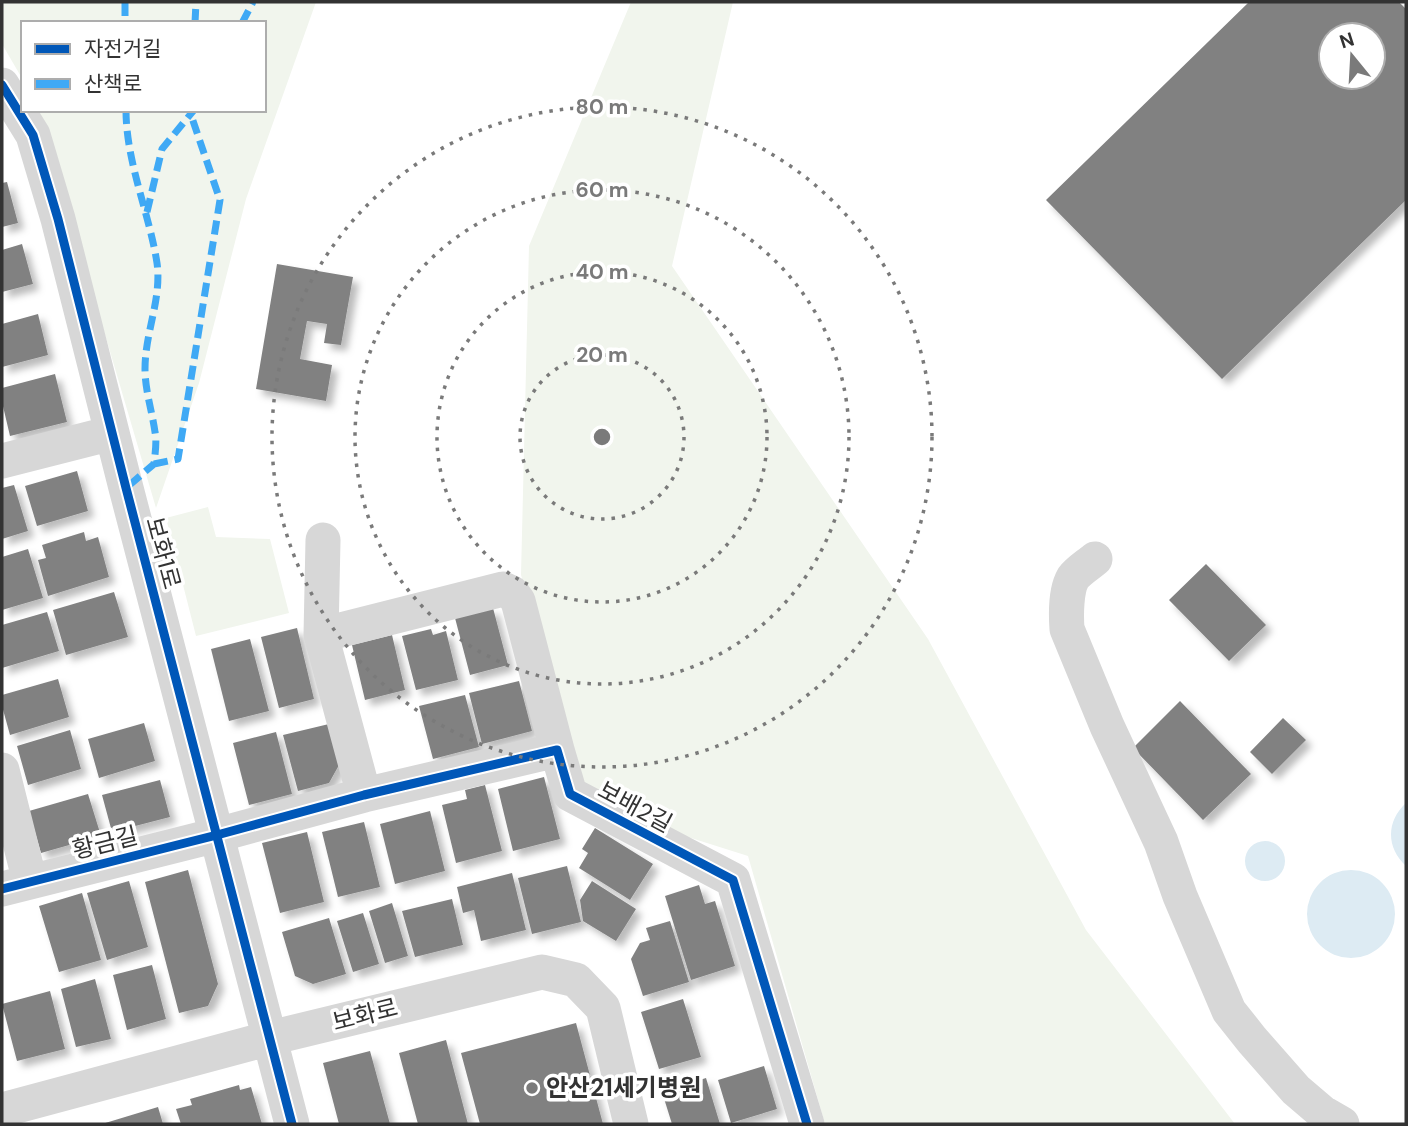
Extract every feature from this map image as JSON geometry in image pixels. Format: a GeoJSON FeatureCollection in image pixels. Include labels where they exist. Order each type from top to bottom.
{"type":"FeatureCollection","features":[{"type":"Feature","properties":{"kind":"street","name":"보화1로"},"geometry":{"type":"LineString","coordinates":[[2,85],[33,135],[58,219],[292,1124]]}},
{"type":"Feature","properties":{"kind":"street"},"geometry":{"type":"LineString","coordinates":[[2,461],[112,433]]}},
{"type":"Feature","properties":{"kind":"street"},"geometry":{"type":"LineString","coordinates":[[323,540],[321,635],[364,794]]}},
{"type":"Feature","properties":{"kind":"street"},"geometry":{"type":"LineString","coordinates":[[1095,559],[1073,578],[1066,616],[1068,629],[1107,726],[1161,842],[1180,896],[1215,979],[1229,1011],[1287,1080],[1323,1112],[1342,1124]]}},
{"type":"Feature","properties":{"kind":"street","name":"보배2길"},"geometry":{"type":"LineString","coordinates":[[321,635],[503,589],[512,593],[518,601],[570,794],[733,880],[807,1124]]}},
{"type":"Feature","properties":{"kind":"street"},"geometry":{"type":"LineString","coordinates":[[217,835],[364,794],[557,750]]}},
{"type":"Feature","properties":{"kind":"street"},"geometry":{"type":"LineString","coordinates":[[2,770],[16,886]]}},
{"type":"Feature","properties":{"kind":"street","name":"황금길"},"geometry":{"type":"LineString","coordinates":[[16,886],[217,835]]}},
{"type":"Feature","properties":{"kind":"street","name":"보화로"},"geometry":{"type":"LineString","coordinates":[[2,1110],[270,1038],[542,972],[576,980],[603,1008],[631,1124]]}},
{"type":"Feature","properties":{"kind":"shaded area"},"geometry":{"type":"Polygon","coordinates":[[[2,2],[316,2],[246,199],[199,383],[156,508],[40,112],[266,112],[266,21],[21,21],[21,77],[2,44],[2,2]]]}},
{"type":"Feature","properties":{"kind":"shaded area"},"geometry":{"type":"Polygon","coordinates":[[[631,2],[733,2],[672,266],[928,639],[1086,930],[1235,1124],[825,1124],[748,856],[590,806],[521,575],[529,246],[631,2]]]}},
{"type":"Feature","properties":{"kind":"shaded area"},"geometry":{"type":"Polygon","coordinates":[[[208,507],[216,537],[270,539],[289,613],[196,636],[166,518],[208,507]]]}},
{"type":"Feature","properties":{"kind":"shaded area"},"geometry":{"type":"Polygon","coordinates":[[[1406,803],[1406,866],[1395,851],[1391,834],[1395,818],[1406,803]]]}},
{"type":"Feature","properties":{"kind":"shaded area"},"geometry":{"type":"Polygon","coordinates":[[[1265,841],[1273,842],[1279,847],[1284,853],[1284,869],[1279,875],[1273,880],[1265,881],[1257,880],[1251,875],[1246,869],[1245,861],[1246,853],[1251,847],[1257,842],[1265,841]]]}},
{"type":"Feature","properties":{"kind":"shaded area"},"geometry":{"type":"Polygon","coordinates":[[[1351,870],[1368,873],[1382,883],[1392,897],[1395,914],[1392,931],[1382,945],[1368,955],[1351,958],[1334,955],[1320,945],[1310,931],[1307,914],[1310,897],[1320,883],[1334,873],[1351,870]]]}},
{"type":"Feature","properties":{"kind":"building"},"geometry":{"type":"Polygon","coordinates":[[[1249,2],[1399,2],[1406,9],[1406,200],[1222,379],[1046,200],[1249,2]]]}},
{"type":"Feature","properties":{"kind":"building"},"geometry":{"type":"Polygon","coordinates":[[[7,182],[18,223],[2,227],[2,183],[7,182]]]}},
{"type":"Feature","properties":{"kind":"building"},"geometry":{"type":"Polygon","coordinates":[[[22,244],[33,284],[2,292],[2,250],[22,244]]]}},
{"type":"Feature","properties":{"kind":"building"},"geometry":{"type":"Polygon","coordinates":[[[277,264],[353,277],[341,345],[324,343],[327,324],[307,321],[300,359],[332,365],[326,401],[256,389],[277,264]]]}},
{"type":"Feature","properties":{"kind":"building"},"geometry":{"type":"Polygon","coordinates":[[[38,314],[48,355],[2,367],[2,324],[38,314]]]}},
{"type":"Feature","properties":{"kind":"building"},"geometry":{"type":"Polygon","coordinates":[[[55,374],[67,422],[10,436],[2,402],[2,388],[55,374]]]}},
{"type":"Feature","properties":{"kind":"building"},"geometry":{"type":"Polygon","coordinates":[[[77,471],[88,511],[37,526],[25,486],[77,471]]]}},
{"type":"Feature","properties":{"kind":"building"},"geometry":{"type":"Polygon","coordinates":[[[14,485],[28,531],[2,539],[2,488],[14,485]]]}},
{"type":"Feature","properties":{"kind":"building"},"geometry":{"type":"Polygon","coordinates":[[[84,532],[86,541],[98,537],[109,577],[48,596],[38,560],[46,558],[42,545],[84,532]]]}},
{"type":"Feature","properties":{"kind":"building"},"geometry":{"type":"Polygon","coordinates":[[[28,549],[43,598],[2,610],[2,557],[28,549]]]}},
{"type":"Feature","properties":{"kind":"building"},"geometry":{"type":"Polygon","coordinates":[[[1206,564],[1266,625],[1229,661],[1169,600],[1206,564]]]}},
{"type":"Feature","properties":{"kind":"building"},"geometry":{"type":"Polygon","coordinates":[[[114,592],[128,637],[66,655],[53,610],[114,592]]]}},
{"type":"Feature","properties":{"kind":"building"},"geometry":{"type":"Polygon","coordinates":[[[493,608],[508,665],[470,675],[455,618],[493,608]]]}},
{"type":"Feature","properties":{"kind":"building"},"geometry":{"type":"Polygon","coordinates":[[[47,612],[59,651],[2,668],[2,625],[47,612]]]}},
{"type":"Feature","properties":{"kind":"building"},"geometry":{"type":"Polygon","coordinates":[[[297,628],[314,699],[279,708],[261,637],[297,628]]]}},
{"type":"Feature","properties":{"kind":"building"},"geometry":{"type":"Polygon","coordinates":[[[431,629],[433,635],[446,631],[458,680],[416,690],[402,636],[431,629]]]}},
{"type":"Feature","properties":{"kind":"building"},"geometry":{"type":"Polygon","coordinates":[[[392,635],[405,690],[365,700],[352,645],[392,635]]]}},
{"type":"Feature","properties":{"kind":"building"},"geometry":{"type":"Polygon","coordinates":[[[250,639],[269,711],[229,721],[211,649],[250,639]]]}},
{"type":"Feature","properties":{"kind":"building"},"geometry":{"type":"Polygon","coordinates":[[[58,679],[69,717],[10,735],[2,706],[2,695],[58,679]]]}},
{"type":"Feature","properties":{"kind":"building"},"geometry":{"type":"Polygon","coordinates":[[[519,681],[532,731],[482,744],[469,693],[519,681]]]}},
{"type":"Feature","properties":{"kind":"building"},"geometry":{"type":"Polygon","coordinates":[[[465,695],[479,747],[433,759],[419,706],[465,695]]]}},
{"type":"Feature","properties":{"kind":"building"},"geometry":{"type":"Polygon","coordinates":[[[1180,701],[1251,774],[1203,820],[1133,748],[1180,701]]]}},
{"type":"Feature","properties":{"kind":"building"},"geometry":{"type":"Polygon","coordinates":[[[1283,718],[1306,740],[1272,774],[1250,752],[1283,718]]]}},
{"type":"Feature","properties":{"kind":"building"},"geometry":{"type":"Polygon","coordinates":[[[144,723],[155,761],[99,778],[88,739],[144,723]]]}},
{"type":"Feature","properties":{"kind":"building"},"geometry":{"type":"Polygon","coordinates":[[[329,724],[339,765],[329,783],[298,791],[283,735],[329,724]]]}},
{"type":"Feature","properties":{"kind":"building"},"geometry":{"type":"Polygon","coordinates":[[[70,730],[81,769],[28,785],[17,746],[70,730]]]}},
{"type":"Feature","properties":{"kind":"building"},"geometry":{"type":"Polygon","coordinates":[[[276,732],[292,794],[249,805],[233,743],[276,732]]]}},
{"type":"Feature","properties":{"kind":"building"},"geometry":{"type":"Polygon","coordinates":[[[544,777],[560,839],[513,851],[498,789],[544,777]]]}},
{"type":"Feature","properties":{"kind":"building"},"geometry":{"type":"Polygon","coordinates":[[[160,780],[170,817],[112,832],[102,795],[160,780]]]}},
{"type":"Feature","properties":{"kind":"building"},"geometry":{"type":"Polygon","coordinates":[[[485,785],[502,851],[456,863],[442,805],[467,799],[465,790],[485,785]]]}},
{"type":"Feature","properties":{"kind":"building"},"geometry":{"type":"Polygon","coordinates":[[[88,794],[101,836],[41,853],[29,811],[88,794]]]}},
{"type":"Feature","properties":{"kind":"building"},"geometry":{"type":"Polygon","coordinates":[[[430,811],[445,871],[395,884],[380,824],[430,811]]]}},
{"type":"Feature","properties":{"kind":"building"},"geometry":{"type":"Polygon","coordinates":[[[364,822],[380,887],[338,897],[322,832],[364,822]]]}},
{"type":"Feature","properties":{"kind":"building"},"geometry":{"type":"Polygon","coordinates":[[[595,828],[653,864],[630,900],[579,868],[588,853],[582,849],[595,828]]]}},
{"type":"Feature","properties":{"kind":"building"},"geometry":{"type":"Polygon","coordinates":[[[307,832],[324,902],[280,913],[262,843],[307,832]]]}},
{"type":"Feature","properties":{"kind":"building"},"geometry":{"type":"Polygon","coordinates":[[[567,866],[581,922],[532,934],[518,878],[567,866]]]}},
{"type":"Feature","properties":{"kind":"building"},"geometry":{"type":"Polygon","coordinates":[[[188,870],[218,984],[208,1006],[179,1013],[145,882],[188,870]]]}},
{"type":"Feature","properties":{"kind":"building"},"geometry":{"type":"Polygon","coordinates":[[[512,873],[526,930],[481,941],[474,910],[463,913],[457,887],[512,873]]]}},
{"type":"Feature","properties":{"kind":"building"},"geometry":{"type":"Polygon","coordinates":[[[129,881],[148,947],[107,960],[87,893],[129,881]]]}},
{"type":"Feature","properties":{"kind":"building"},"geometry":{"type":"Polygon","coordinates":[[[592,881],[636,909],[616,941],[583,921],[580,900],[592,881]]]}},
{"type":"Feature","properties":{"kind":"building"},"geometry":{"type":"Polygon","coordinates":[[[699,885],[705,904],[715,901],[735,966],[691,980],[665,896],[699,885]]]}},
{"type":"Feature","properties":{"kind":"building"},"geometry":{"type":"Polygon","coordinates":[[[82,893],[101,960],[59,972],[39,906],[82,893]]]}},
{"type":"Feature","properties":{"kind":"building"},"geometry":{"type":"Polygon","coordinates":[[[452,899],[463,945],[415,957],[402,911],[452,899]]]}},
{"type":"Feature","properties":{"kind":"building"},"geometry":{"type":"Polygon","coordinates":[[[392,903],[408,956],[385,963],[369,911],[392,903]]]}},
{"type":"Feature","properties":{"kind":"building"},"geometry":{"type":"Polygon","coordinates":[[[363,913],[379,964],[353,972],[337,921],[363,913]]]}},
{"type":"Feature","properties":{"kind":"building"},"geometry":{"type":"Polygon","coordinates":[[[329,918],[346,974],[313,984],[295,976],[282,932],[329,918]]]}},
{"type":"Feature","properties":{"kind":"building"},"geometry":{"type":"Polygon","coordinates":[[[670,921],[689,982],[643,996],[631,959],[640,943],[650,940],[646,928],[670,921]]]}},
{"type":"Feature","properties":{"kind":"building"},"geometry":{"type":"Polygon","coordinates":[[[152,965],[166,1019],[127,1030],[113,975],[152,965]]]}},
{"type":"Feature","properties":{"kind":"building"},"geometry":{"type":"Polygon","coordinates":[[[95,979],[111,1039],[76,1047],[61,989],[95,979]]]}},
{"type":"Feature","properties":{"kind":"building"},"geometry":{"type":"Polygon","coordinates":[[[50,991],[65,1049],[17,1061],[2,1004],[50,991]]]}},
{"type":"Feature","properties":{"kind":"building"},"geometry":{"type":"Polygon","coordinates":[[[683,999],[701,1057],[659,1069],[641,1012],[683,999]]]}},
{"type":"Feature","properties":{"kind":"building","name":"안산21세기병원"},"geometry":{"type":"Polygon","coordinates":[[[576,1023],[603,1124],[480,1124],[461,1053],[576,1023]]]}},
{"type":"Feature","properties":{"kind":"building"},"geometry":{"type":"Polygon","coordinates":[[[446,1040],[468,1124],[418,1124],[399,1053],[446,1040]]]}},
{"type":"Feature","properties":{"kind":"building"},"geometry":{"type":"Polygon","coordinates":[[[370,1051],[390,1124],[339,1124],[323,1063],[370,1051]]]}},
{"type":"Feature","properties":{"kind":"building"},"geometry":{"type":"Polygon","coordinates":[[[764,1066],[777,1109],[731,1123],[718,1080],[764,1066]]]}},
{"type":"Feature","properties":{"kind":"building"},"geometry":{"type":"Polygon","coordinates":[[[706,1078],[720,1124],[672,1124],[662,1092],[706,1078]]]}},
{"type":"Feature","properties":{"kind":"building"},"geometry":{"type":"Polygon","coordinates":[[[239,1085],[240,1090],[251,1087],[262,1124],[181,1124],[176,1109],[192,1105],[190,1099],[239,1085]]]}},
{"type":"Feature","properties":{"kind":"building"},"geometry":{"type":"Polygon","coordinates":[[[158,1107],[163,1124],[102,1124],[158,1107]]]}},
{"type":"Feature","properties":{"kind":"marked path"},"geometry":{"type":"LineString","coordinates":[[125,2],[125,21]]}},
{"type":"Feature","properties":{"kind":"marked path"},"geometry":{"type":"LineString","coordinates":[[195,21],[196,2]]}},
{"type":"Feature","properties":{"kind":"marked path"},"geometry":{"type":"LineString","coordinates":[[243,21],[253,2]]}},
{"type":"Feature","properties":{"kind":"marked path"},"geometry":{"type":"LineString","coordinates":[[126,112],[130,149],[158,276],[145,369],[156,436],[154,464],[126,488]]}},
{"type":"Feature","properties":{"kind":"marked path"},"geometry":{"type":"LineString","coordinates":[[154,464],[178,459],[220,200],[191,112]]}},
{"type":"Feature","properties":{"kind":"marked path"},"geometry":{"type":"LineString","coordinates":[[147,212],[162,149],[192,112]]}},
{"type":"Feature","properties":{"kind":"cycle path"},"geometry":{"type":"LineString","coordinates":[[2,85],[33,135],[58,219],[292,1124]]}},
{"type":"Feature","properties":{"kind":"cycle path"},"geometry":{"type":"LineString","coordinates":[[2,889],[364,795],[557,750],[570,794],[733,880],[807,1124]]}},
{"type":"Feature","properties":{"kind":"place","name":"안산21세기병원"},"geometry":{"type":"Point","coordinates":[532,1088]}}]}
